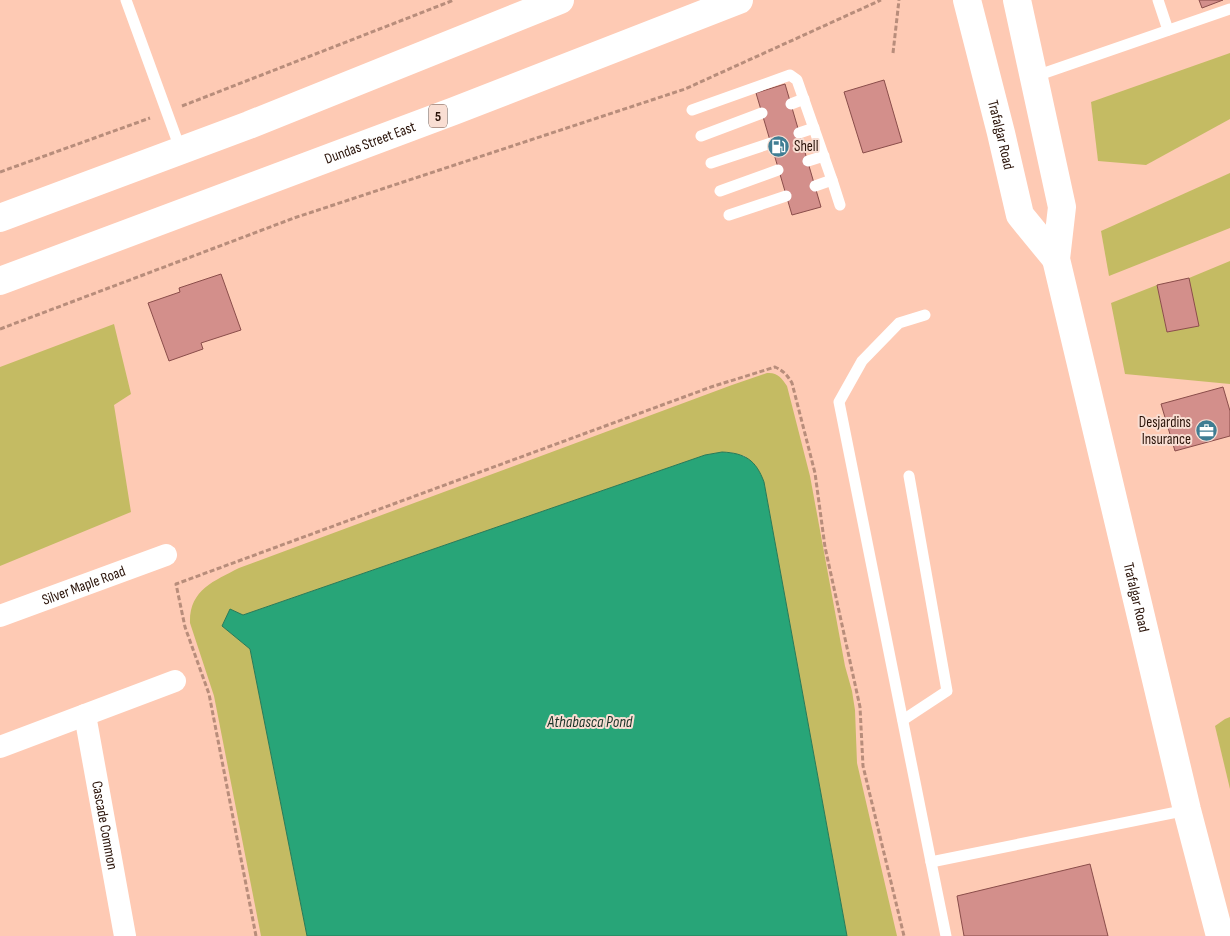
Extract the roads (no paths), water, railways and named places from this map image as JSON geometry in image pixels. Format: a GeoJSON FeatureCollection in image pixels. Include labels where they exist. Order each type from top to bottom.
{"type":"FeatureCollection","features":[{"type":"Feature","properties":{"kind":"main road"},"geometry":{"type":"LineString","coordinates":[[0,218],[249,125],[560,0]]}},
{"type":"Feature","properties":{"kind":"main road","name":"Dundas Street East"},"geometry":{"type":"LineString","coordinates":[[0,281],[454,111],[739,0]]}},
{"type":"Feature","properties":{"kind":"main road","name":"Trafalgar Road"},"geometry":{"type":"LineString","coordinates":[[967,0],[1020,215],[1056,259]]}},
{"type":"Feature","properties":{"kind":"main road","name":"Trafalgar Road"},"geometry":{"type":"LineString","coordinates":[[1017,0],[1062,207],[1056,259],[1187,810],[1220,936]]}},
{"type":"Feature","properties":{"kind":"street","name":"Silver Maple Road"},"geometry":{"type":"LineString","coordinates":[[0,616],[166,555]]}},
{"type":"Feature","properties":{"kind":"street"},"geometry":{"type":"LineString","coordinates":[[0,747],[175,681]]}},
{"type":"Feature","properties":{"kind":"street","name":"Cascade Common"},"geometry":{"type":"LineString","coordinates":[[85,715],[125,936]]}},
{"type":"Feature","properties":{"kind":"lane"},"geometry":{"type":"LineString","coordinates":[[126,0],[181,151]]}},
{"type":"Feature","properties":{"kind":"lane"},"geometry":{"type":"LineString","coordinates":[[1158,0],[1168,30]]}},
{"type":"Feature","properties":{"kind":"lane"},"geometry":{"type":"LineString","coordinates":[[1033,76],[1230,9]]}},
{"type":"Feature","properties":{"kind":"lane"},"geometry":{"type":"LineString","coordinates":[[692,110],[790,75],[797,80],[840,205]]}},
{"type":"Feature","properties":{"kind":"lane"},"geometry":{"type":"LineString","coordinates":[[791,104],[804,99]]}},
{"type":"Feature","properties":{"kind":"lane"},"geometry":{"type":"LineString","coordinates":[[701,136],[762,113]]}},
{"type":"Feature","properties":{"kind":"lane"},"geometry":{"type":"LineString","coordinates":[[799,133],[814,128]]}},
{"type":"Feature","properties":{"kind":"lane"},"geometry":{"type":"LineString","coordinates":[[711,163],[771,143]]}},
{"type":"Feature","properties":{"kind":"lane"},"geometry":{"type":"LineString","coordinates":[[808,161],[824,156]]}},
{"type":"Feature","properties":{"kind":"lane"},"geometry":{"type":"LineString","coordinates":[[720,191],[778,170]]}},
{"type":"Feature","properties":{"kind":"lane"},"geometry":{"type":"LineString","coordinates":[[814,186],[832,180]]}},
{"type":"Feature","properties":{"kind":"lane"},"geometry":{"type":"LineString","coordinates":[[729,215],[786,196]]}},
{"type":"Feature","properties":{"kind":"lane"},"geometry":{"type":"LineString","coordinates":[[925,315],[899,323],[862,361],[839,402],[946,936]]}},
{"type":"Feature","properties":{"kind":"lane"},"geometry":{"type":"LineString","coordinates":[[903,720],[947,690],[908,476]]}},
{"type":"Feature","properties":{"kind":"lane"},"geometry":{"type":"LineString","coordinates":[[931,862],[1187,810]]}},
{"type":"Feature","properties":{"kind":"water","name":"Athabasca Pond"},"geometry":{"type":"Polygon","coordinates":[[[722,452],[737,454],[749,459],[761,474],[764,482],[847,936],[307,936],[250,649],[222,626],[230,609],[243,615],[705,455],[722,452]]]}},
{"type":"Feature","properties":{"kind":"place","name":"Shell"},"geometry":{"type":"Point","coordinates":[778,146]}},
{"type":"Feature","properties":{"kind":"place","name":"Desjardins Insurance"},"geometry":{"type":"Point","coordinates":[1207,431]}}]}
